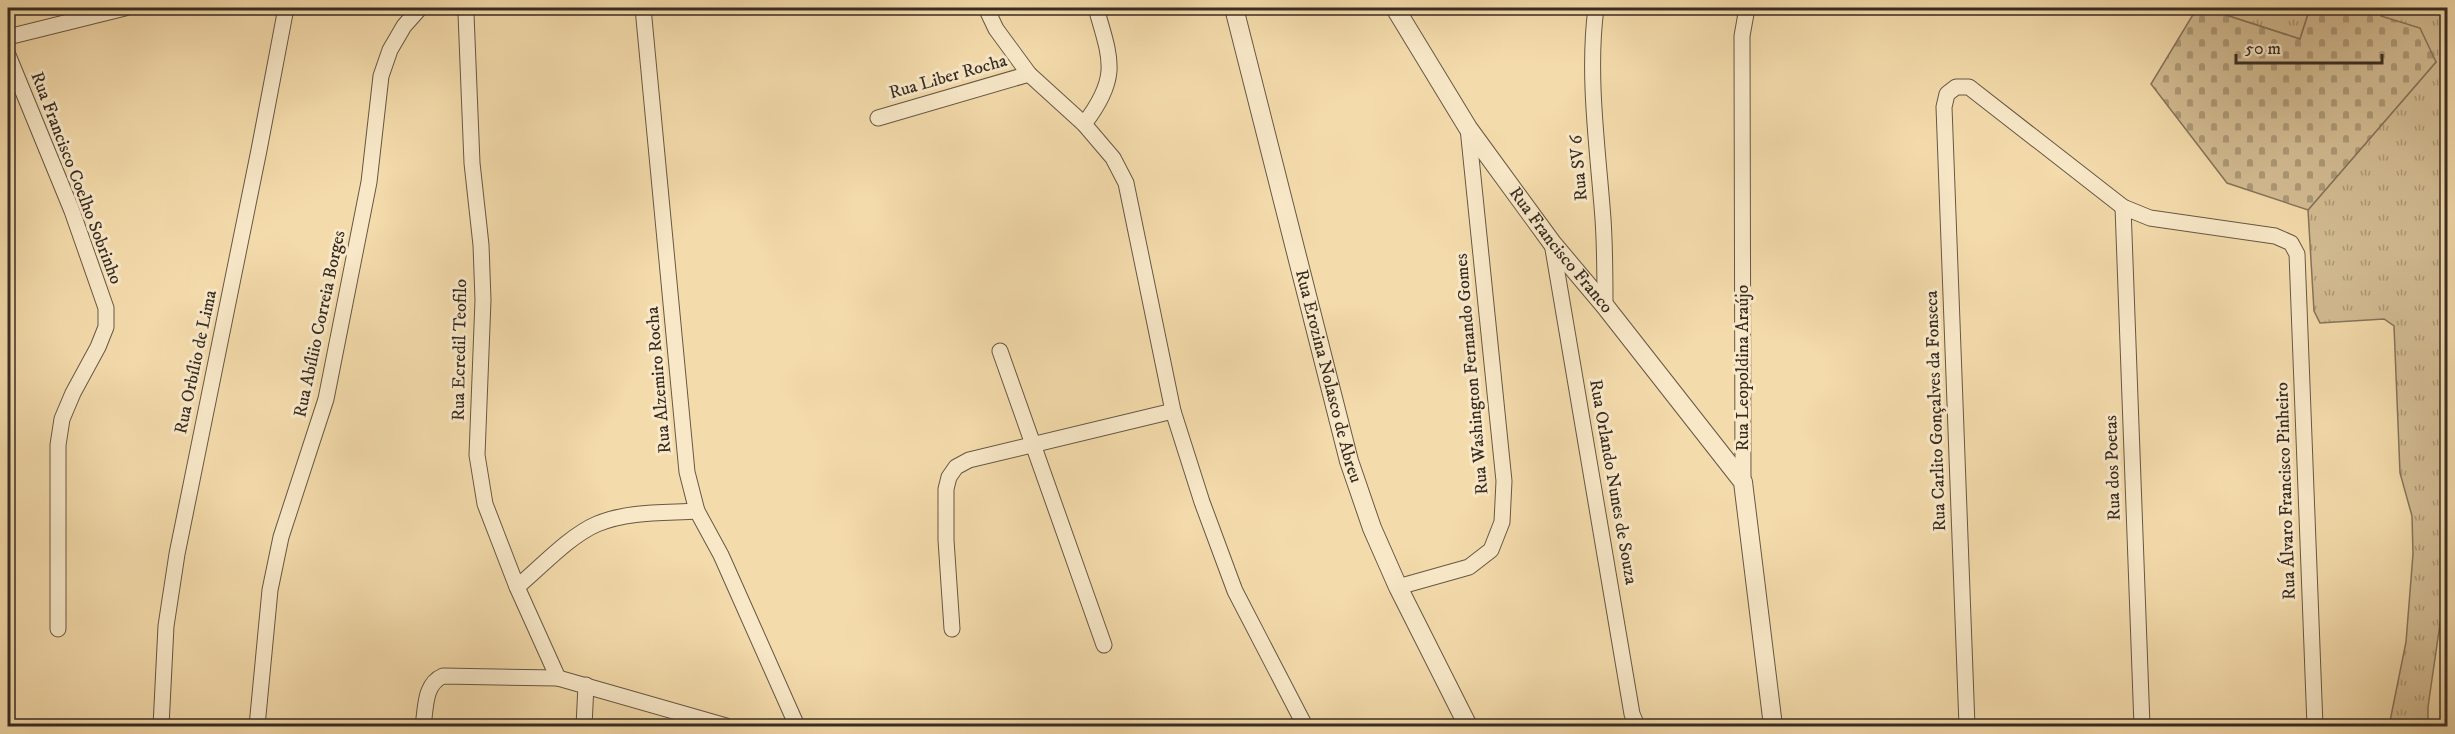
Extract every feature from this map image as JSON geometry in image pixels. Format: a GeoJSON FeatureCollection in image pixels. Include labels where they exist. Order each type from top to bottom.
{"type":"FeatureCollection","features":[{"type":"Feature","properties":{"kind":"street"},"geometry":{"type":"LineString","coordinates":[[8,38],[125,8]]}},
{"type":"Feature","properties":{"kind":"street","name":"Rua Orbílio de Lima"},"geometry":{"type":"LineString","coordinates":[[161,726],[166,626],[177,554],[260,150],[286,8]]}},
{"type":"Feature","properties":{"kind":"street","name":"Rua Abíliio Correia Borges"},"geometry":{"type":"LineString","coordinates":[[256,726],[270,590],[281,537],[327,399],[369,182],[381,76],[390,51],[404,26],[420,8]]}},
{"type":"Feature","properties":{"kind":"street","name":"Rua Ecredil Teofilo"},"geometry":{"type":"LineString","coordinates":[[463,8],[466,14],[472,163],[482,245],[483,300],[477,455],[485,504],[517,587],[558,678]]}},
{"type":"Feature","properties":{"kind":"street","name":"Rua Alzemiro Rocha"},"geometry":{"type":"LineString","coordinates":[[643,8],[687,472],[697,511],[721,555],[797,726]]}},
{"type":"Feature","properties":{"kind":"street"},"geometry":{"type":"LineString","coordinates":[[986,8],[996,29],[1029,74],[1084,124],[1113,158],[1126,183],[1173,411],[1202,502],[1234,591],[1305,726]]}},
{"type":"Feature","properties":{"kind":"street"},"geometry":{"type":"LineString","coordinates":[[1084,124],[1100,102],[1109,78],[1110,57],[1096,8]]}},
{"type":"Feature","properties":{"kind":"street","name":"Rua Erozina Nolasco de Abreu"},"geometry":{"type":"LineString","coordinates":[[1234,8],[1349,461],[1372,528],[1398,587],[1468,726]]}},
{"type":"Feature","properties":{"kind":"street","name":"Rua Francisco Franco"},"geometry":{"type":"LineString","coordinates":[[1395,8],[1468,128],[1552,243],[1605,306],[1743,482]]}},
{"type":"Feature","properties":{"kind":"street","name":"Rua SV 6"},"geometry":{"type":"LineString","coordinates":[[1596,8],[1593,26],[1595,123],[1603,222],[1605,306]]}},
{"type":"Feature","properties":{"kind":"street","name":"Rua Leopoldina Araújo"},"geometry":{"type":"LineString","coordinates":[[1747,8],[1742,36],[1743,482],[1773,726]]}},
{"type":"Feature","properties":{"kind":"street","name":"Rua Francisco Coelho Sobrinho"},"geometry":{"type":"LineString","coordinates":[[8,55],[72,211],[106,308],[106,327],[73,393],[63,419],[58,445],[58,629]]}},
{"type":"Feature","properties":{"kind":"street","name":"Rua Liber Rocha"},"geometry":{"type":"LineString","coordinates":[[878,118],[1029,74]]}},
{"type":"Feature","properties":{"kind":"street","name":"Rua Carlito Gonçalves da Fonseca"},"geometry":{"type":"LineString","coordinates":[[1967,726],[1944,119],[1947,94],[1956,87],[1969,87],[2123,207]]}},
{"type":"Feature","properties":{"kind":"street","name":"Rua Washington Fernando Gomes"},"geometry":{"type":"LineString","coordinates":[[1398,587],[1469,567],[1491,550],[1502,522],[1504,481],[1468,128]]}},
{"type":"Feature","properties":{"kind":"street","name":"Rua Álvaro Francisco Pinheiro"},"geometry":{"type":"LineString","coordinates":[[2123,207],[2150,218],[2275,236],[2291,243],[2297,254],[2315,726]]}},
{"type":"Feature","properties":{"kind":"street","name":"Rua dos Poetas"},"geometry":{"type":"LineString","coordinates":[[2123,207],[2142,726]]}},
{"type":"Feature","properties":{"kind":"street","name":"Rua Orlando Nunes de Souza"},"geometry":{"type":"LineString","coordinates":[[1552,243],[1632,714],[1637,726]]}},
{"type":"Feature","properties":{"kind":"street"},"geometry":{"type":"LineString","coordinates":[[1000,351],[1104,645]]}},
{"type":"Feature","properties":{"kind":"street"},"geometry":{"type":"LineString","coordinates":[[952,629],[946,540],[946,489],[949,477],[956,467],[969,460],[1173,411]]}},
{"type":"Feature","properties":{"kind":"street"},"geometry":{"type":"LineString","coordinates":[[517,587],[570,542],[596,524],[626,515],[697,511]]}},
{"type":"Feature","properties":{"kind":"street"},"geometry":{"type":"LineString","coordinates":[[423,726],[430,687],[435,679],[443,676],[558,678],[719,726]]}},
{"type":"Feature","properties":{"kind":"street"},"geometry":{"type":"LineString","coordinates":[[584,726],[585,685]]}},
{"type":"Feature","properties":{"kind":"green space"},"geometry":{"type":"Polygon","coordinates":[[[2197,8],[2204,8],[2300,39],[2310,8],[2384,8],[2381,16],[2420,28],[2436,62],[2308,210],[2227,183],[2151,84],[2197,8]]]}},
{"type":"Feature","properties":{"kind":"green space"},"geometry":{"type":"Polygon","coordinates":[[[2204,8],[2310,8],[2300,39],[2204,8]]]}},
{"type":"Feature","properties":{"kind":"green space"},"geometry":{"type":"Polygon","coordinates":[[[2384,8],[2447,8],[2447,454],[2442,610],[2428,707],[2428,726],[2389,726],[2406,642],[2413,554],[2412,516],[2400,473],[2394,326],[2384,319],[2320,323],[2314,311],[2308,210],[2436,62],[2381,15],[2384,8]]]}}]}
